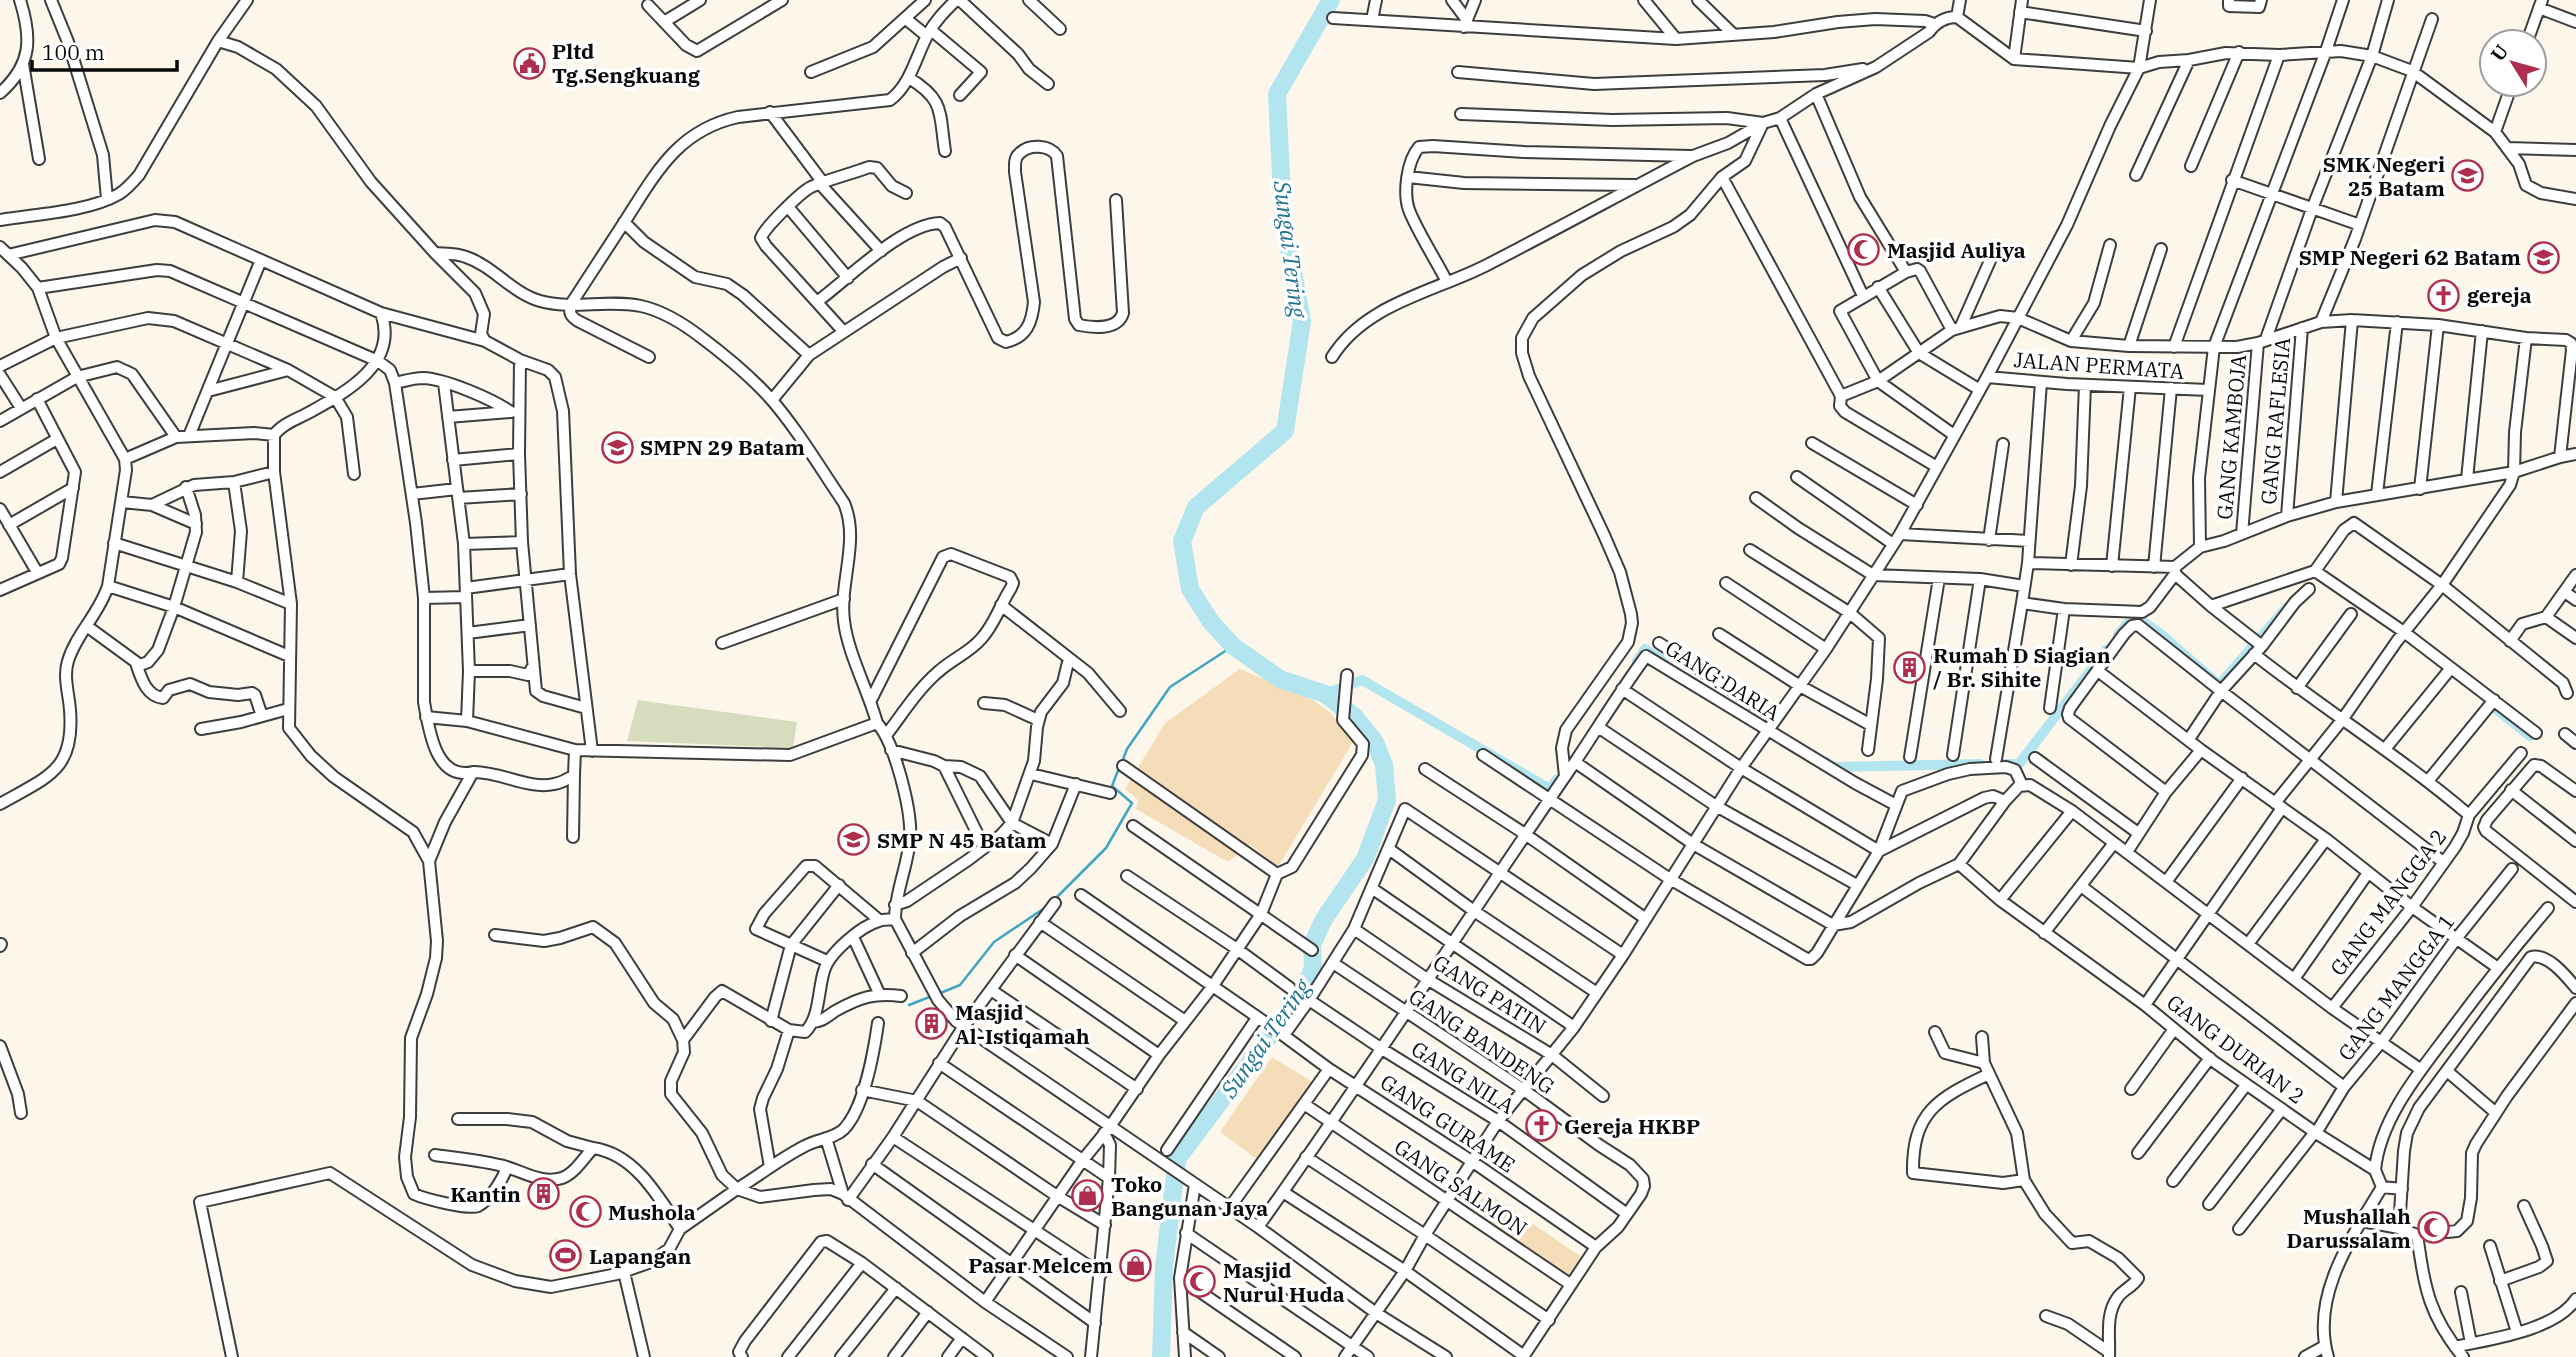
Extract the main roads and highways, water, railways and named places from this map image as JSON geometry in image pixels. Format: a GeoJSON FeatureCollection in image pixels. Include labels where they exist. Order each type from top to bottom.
{"type":"FeatureCollection","features":[{"type":"Feature","properties":{"kind":"waterway","name":"Sungai Tering"},"geometry":{"type":"LineString","coordinates":[[1161,1357],[1164,1266],[1177,1159],[1302,993],[1313,968],[1312,945],[1324,919],[1365,859],[1387,800],[1384,765],[1375,742],[1355,717],[1325,694],[1280,679],[1233,646],[1211,622],[1190,589],[1182,541],[1196,507],[1285,431],[1302,321],[1283,217],[1277,94],[1331,0]]}},
{"type":"Feature","properties":{"kind":"waterway"},"geometry":{"type":"LineString","coordinates":[[2118,635],[2127,624],[2138,618],[2161,634],[2219,685],[2287,607]]}},
{"type":"Feature","properties":{"kind":"waterway"},"geometry":{"type":"LineString","coordinates":[[1122,762],[1127,749],[1170,687],[1233,646]]}},
{"type":"Feature","properties":{"kind":"waterway"},"geometry":{"type":"LineString","coordinates":[[1637,661],[1645,649],[1664,661]]}},
{"type":"Feature","properties":{"kind":"waterway"},"geometry":{"type":"LineString","coordinates":[[1999,764],[2019,764],[2106,650]]}},
{"type":"Feature","properties":{"kind":"waterway"},"geometry":{"type":"LineString","coordinates":[[1325,694],[1362,680],[1550,789],[1557,779]]}},
{"type":"Feature","properties":{"kind":"waterway"},"geometry":{"type":"LineString","coordinates":[[2491,705],[2530,736]]}},
{"type":"Feature","properties":{"kind":"waterway"},"geometry":{"type":"LineString","coordinates":[[1826,762],[1834,767],[1980,764]]}},
{"type":"Feature","properties":{"kind":"waterway"},"geometry":{"type":"LineString","coordinates":[[1056,898],[1106,848],[1132,803],[1112,786],[1119,768]]}},
{"type":"Feature","properties":{"kind":"waterway"},"geometry":{"type":"LineString","coordinates":[[938,994],[960,985],[994,942],[1046,907]]}},
{"type":"Feature","properties":{"kind":"waterway"},"geometry":{"type":"LineString","coordinates":[[909,1005],[932,996]]}},
{"type":"Feature","properties":{"kind":"place","name":"Pltd Tg.Sengkuang"},"geometry":{"type":"Point","coordinates":[529,63]}},
{"type":"Feature","properties":{"kind":"place","name":"SMK Negeri 25 Batam"},"geometry":{"type":"Point","coordinates":[2468,176]}},
{"type":"Feature","properties":{"kind":"place","name":"Masjid Auliya"},"geometry":{"type":"Point","coordinates":[1864,250]}},
{"type":"Feature","properties":{"kind":"place","name":"SMP Negeri 62 Batam"},"geometry":{"type":"Point","coordinates":[2544,257]}},
{"type":"Feature","properties":{"kind":"place","name":"gereja"},"geometry":{"type":"Point","coordinates":[2444,295]}},
{"type":"Feature","properties":{"kind":"place","name":"SMPN 29 Batam"},"geometry":{"type":"Point","coordinates":[617,447]}},
{"type":"Feature","properties":{"kind":"place","name":"Rumah D Siagian / Br. Sihite"},"geometry":{"type":"Point","coordinates":[1910,667]}},
{"type":"Feature","properties":{"kind":"place","name":"SMP N 45 Batam"},"geometry":{"type":"Point","coordinates":[854,840]}},
{"type":"Feature","properties":{"kind":"place","name":"Masjid Al-Istiqamah"},"geometry":{"type":"Point","coordinates":[932,1024]}},
{"type":"Feature","properties":{"kind":"place","name":"Gereja HKBP"},"geometry":{"type":"Point","coordinates":[1541,1126]}},
{"type":"Feature","properties":{"kind":"place","name":"Kantin"},"geometry":{"type":"Point","coordinates":[544,1194]}},
{"type":"Feature","properties":{"kind":"place","name":"Toko Bangunan Jaya"},"geometry":{"type":"Point","coordinates":[1088,1196]}},
{"type":"Feature","properties":{"kind":"place","name":"Mushola"},"geometry":{"type":"Point","coordinates":[585,1212]}},
{"type":"Feature","properties":{"kind":"place","name":"Mushallah Darussalam"},"geometry":{"type":"Point","coordinates":[2434,1228]}},
{"type":"Feature","properties":{"kind":"place","name":"Lapangan"},"geometry":{"type":"Point","coordinates":[566,1256]}},
{"type":"Feature","properties":{"kind":"place","name":"Pasar Melcem"},"geometry":{"type":"Point","coordinates":[1136,1265]}},
{"type":"Feature","properties":{"kind":"place","name":"Masjid Nurul Huda"},"geometry":{"type":"Point","coordinates":[1200,1282]}}]}
